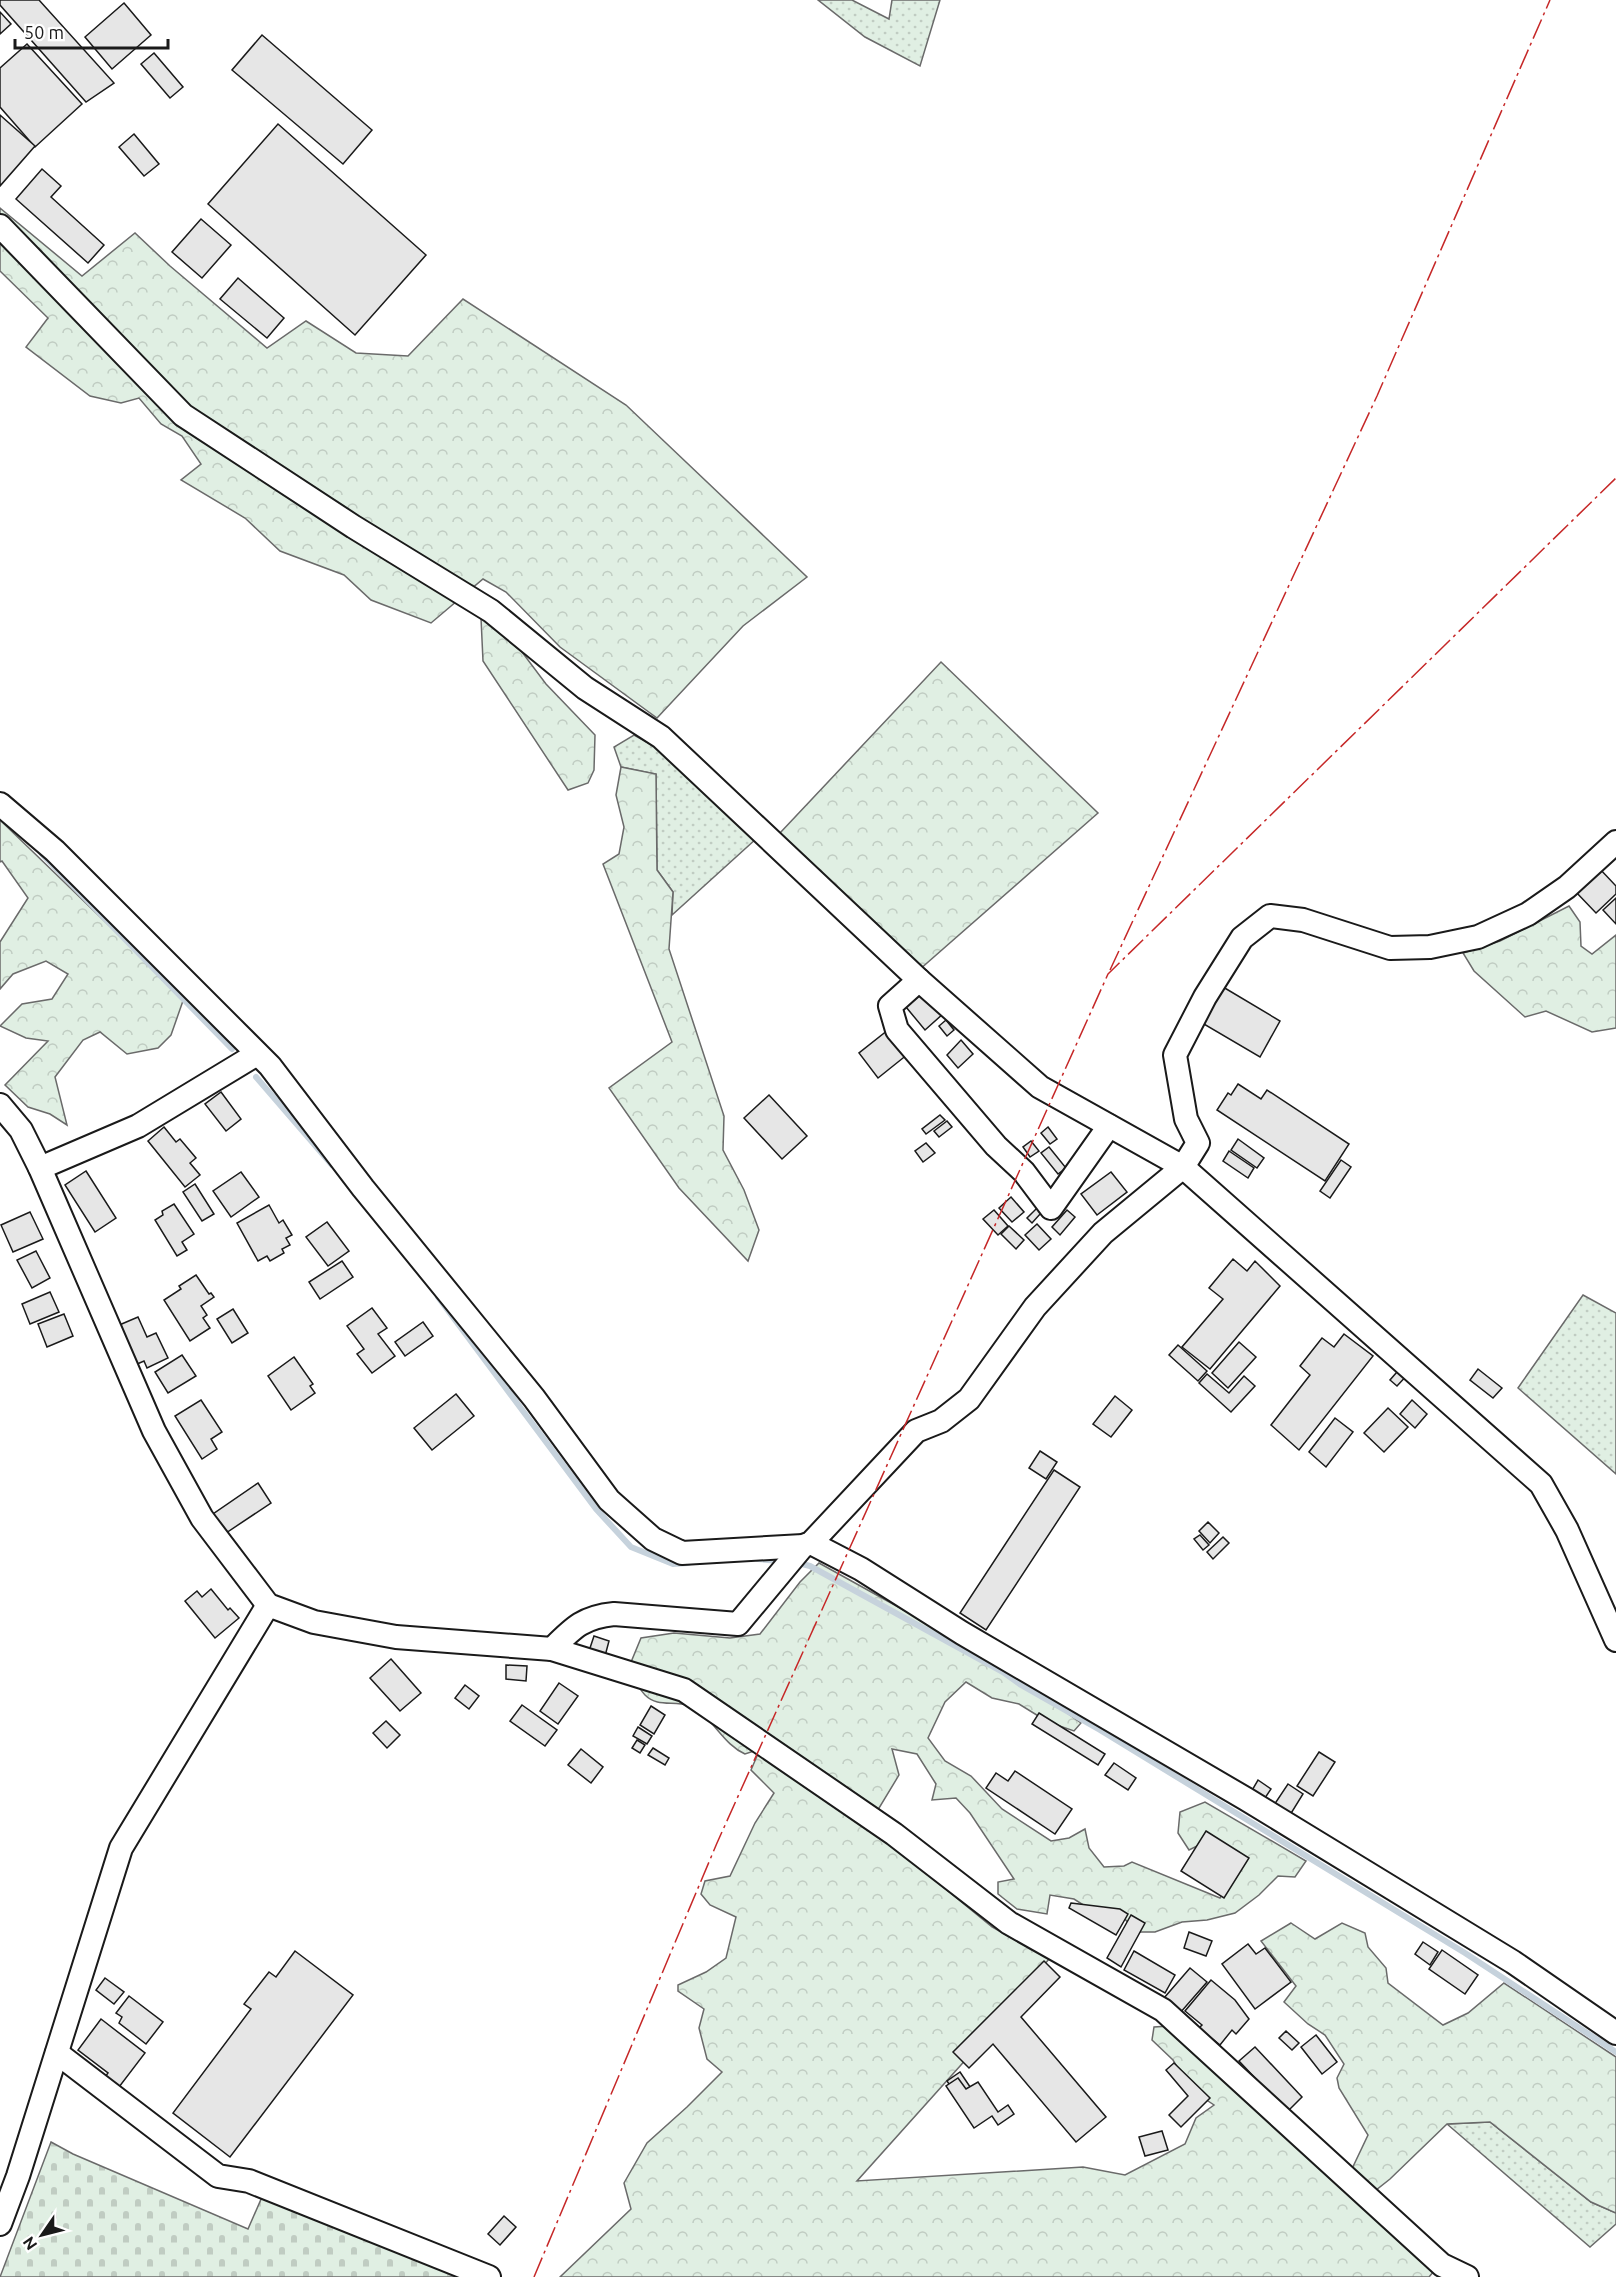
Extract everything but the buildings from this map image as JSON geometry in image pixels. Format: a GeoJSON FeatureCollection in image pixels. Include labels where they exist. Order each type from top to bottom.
{"type":"FeatureCollection","features":[{"type":"Feature","properties":{"kind":"street"},"geometry":{"type":"LineString","coordinates":[[0,226],[183,415],[354,527],[491,611],[585,688],[662,738],[919,980],[1040,1087],[1183,1167],[1541,1484],[1567,1530],[1616,1640]]}},
{"type":"Feature","properties":{"kind":"street"},"geometry":{"type":"LineString","coordinates":[[0,804],[54,851],[270,1066],[363,1188],[534,1398],[609,1500],[653,1539],[682,1553],[807,1544],[861,1569],[962,1633],[1246,1799],[1513,1962],[1616,2033]]}},
{"type":"Feature","properties":{"kind":"street"},"geometry":{"type":"LineString","coordinates":[[552,1649],[578,1624],[596,1616],[614,1614],[738,1624],[807,1544],[916,1431],[941,1421],[969,1399],[1035,1307],[1096,1241],[1183,1167],[1198,1143],[1186,1119],[1176,1055],[1205,997],[1242,938],[1270,916],[1303,920],[1390,948],[1430,947],[1478,938],[1528,914],[1567,887],[1616,842]]}},
{"type":"Feature","properties":{"kind":"street"},"geometry":{"type":"LineString","coordinates":[[919,980],[890,1006],[897,1030],[996,1146],[1024,1172],[1051,1208],[1109,1126]]}},
{"type":"Feature","properties":{"kind":"street"},"geometry":{"type":"LineString","coordinates":[[40,1168],[138,1126],[257,1054]]}},
{"type":"Feature","properties":{"kind":"street"},"geometry":{"type":"LineString","coordinates":[[0,1105],[21,1130],[40,1168],[154,1431],[202,1518],[268,1605],[314,1622],[396,1637],[552,1649],[684,1690],[894,1834],[1009,1923],[1163,2010],[1442,2265],[1467,2277]]}},
{"type":"Feature","properties":{"kind":"street"},"geometry":{"type":"LineString","coordinates":[[0,2224],[18,2176],[121,1848],[268,1605]]}},
{"type":"Feature","properties":{"kind":"street"},"geometry":{"type":"LineString","coordinates":[[57,2053],[218,2176],[249,2181],[489,2277]]}},
{"type":"Feature","properties":{"kind":"green space"},"geometry":{"type":"Polygon","coordinates":[[[818,0],[852,0],[889,19],[892,0],[940,0],[920,66],[865,37],[818,0]]]}},
{"type":"Feature","properties":{"kind":"green space"},"geometry":{"type":"Polygon","coordinates":[[[0,208],[82,276],[135,233],[170,266],[267,348],[306,321],[356,353],[408,356],[463,299],[626,405],[807,577],[743,626],[657,718],[560,647],[506,592],[483,579],[431,623],[371,600],[344,575],[280,551],[245,518],[181,480],[201,464],[182,436],[161,424],[139,398],[121,403],[90,396],[26,347],[48,318],[0,271],[0,208]]]}},
{"type":"Feature","properties":{"kind":"green space"},"geometry":{"type":"Polygon","coordinates":[[[481,618],[522,652],[546,684],[595,735],[594,770],[588,783],[568,790],[483,661],[481,618]]]}},
{"type":"Feature","properties":{"kind":"green space"},"geometry":{"type":"Polygon","coordinates":[[[941,662],[1098,813],[919,970],[780,833],[941,662]]]}},
{"type":"Feature","properties":{"kind":"green space"},"geometry":{"type":"Polygon","coordinates":[[[634,735],[668,754],[757,838],[672,915],[673,892],[657,870],[656,774],[621,767],[614,747],[634,735]]]}},
{"type":"Feature","properties":{"kind":"green space"},"geometry":{"type":"Polygon","coordinates":[[[621,767],[656,774],[657,870],[673,892],[669,949],[724,1116],[723,1150],[744,1190],[759,1230],[748,1261],[679,1188],[609,1088],[672,1042],[603,864],[619,854],[624,827],[616,795],[621,767]]]}},
{"type":"Feature","properties":{"kind":"green space"},"geometry":{"type":"Polygon","coordinates":[[[0,820],[184,998],[171,1035],[158,1048],[127,1054],[100,1032],[83,1040],[55,1077],[67,1125],[50,1114],[28,1107],[5,1085],[48,1041],[26,1038],[0,1026],[22,1004],[52,999],[68,974],[46,961],[13,974],[0,989],[0,942],[28,898],[2,861],[0,862],[0,820]]]}},
{"type":"Feature","properties":{"kind":"green space"},"geometry":{"type":"Polygon","coordinates":[[[1569,906],[1580,922],[1581,946],[1592,954],[1616,935],[1616,1028],[1592,1032],[1546,1011],[1525,1017],[1474,971],[1463,953],[1500,941],[1569,906]]]}},
{"type":"Feature","properties":{"kind":"green space"},"geometry":{"type":"Polygon","coordinates":[[[1583,1295],[1616,1313],[1616,1474],[1518,1388],[1583,1295]]]}},
{"type":"Feature","properties":{"kind":"green space"},"geometry":{"type":"Polygon","coordinates":[[[819,1563],[992,1659],[1081,1723],[1074,1731],[1048,1722],[1019,1704],[992,1698],[966,1682],[945,1702],[928,1738],[945,1761],[971,1776],[1002,1809],[1051,1841],[1069,1838],[1085,1829],[1089,1848],[1104,1867],[1124,1866],[1132,1862],[1220,1898],[1242,1860],[1203,1843],[1189,1850],[1178,1833],[1180,1812],[1205,1802],[1306,1861],[1295,1877],[1278,1876],[1259,1895],[1235,1913],[1207,1920],[1182,1922],[1155,1932],[1137,1932],[1120,1914],[1088,1908],[1074,1899],[1050,1895],[1047,1914],[1017,1909],[998,1894],[998,1882],[1014,1879],[970,1813],[956,1798],[932,1800],[936,1784],[917,1754],[892,1749],[899,1775],[876,1813],[904,1855],[992,1927],[1049,1959],[969,2056],[857,2181],[1083,2167],[1125,2175],[1185,2144],[1196,2118],[1214,2105],[1190,2089],[1173,2060],[1152,2040],[1154,2027],[1170,2026],[1434,2271],[1429,2277],[560,2277],[631,2209],[624,2183],[647,2143],[722,2072],[707,2059],[699,2028],[704,2009],[678,1991],[678,1985],[706,1972],[726,1958],[736,1917],[710,1905],[701,1894],[705,1881],[730,1876],[755,1823],[774,1793],[751,1770],[760,1749],[745,1754],[730,1744],[705,1716],[689,1706],[661,1703],[650,1699],[640,1689],[629,1667],[641,1638],[674,1633],[730,1638],[760,1634],[800,1582],[819,1563]]]}},
{"type":"Feature","properties":{"kind":"green space"},"geometry":{"type":"Polygon","coordinates":[[[1291,1923],[1315,1939],[1342,1923],[1365,1933],[1368,1947],[1386,1968],[1388,1983],[1443,2025],[1468,2013],[1504,1983],[1616,2057],[1616,2213],[1591,2202],[1490,2122],[1447,2124],[1376,2190],[1350,2173],[1368,2135],[1339,2088],[1337,2078],[1344,2064],[1325,2035],[1308,2024],[1284,2002],[1296,1986],[1261,1941],[1291,1923]]]}},
{"type":"Feature","properties":{"kind":"green space"},"geometry":{"type":"Polygon","coordinates":[[[1490,2122],[1591,2202],[1616,2213],[1616,2224],[1590,2247],[1447,2124],[1490,2122]]]}},
{"type":"Feature","properties":{"kind":"green space"},"geometry":{"type":"Polygon","coordinates":[[[51,2142],[73,2154],[248,2229],[262,2197],[468,2277],[0,2277],[51,2142]]]}},
{"type":"Feature","properties":{"kind":"waterway"},"geometry":{"type":"LineString","coordinates":[[42,854],[232,1049]]}},
{"type":"Feature","properties":{"kind":"waterway"},"geometry":{"type":"LineString","coordinates":[[256,1077],[332,1165]]}},
{"type":"Feature","properties":{"kind":"waterway"},"geometry":{"type":"LineString","coordinates":[[438,1297],[596,1509],[631,1547],[673,1564],[688,1563]]}},
{"type":"Feature","properties":{"kind":"waterway"},"geometry":{"type":"LineString","coordinates":[[758,1559],[779,1561]]}},
{"type":"Feature","properties":{"kind":"waterway"},"geometry":{"type":"LineString","coordinates":[[802,1564],[810,1566],[1003,1672],[1021,1685],[1100,1730],[1465,1953],[1616,2052]]}},
{"type":"Feature","properties":{"kind":"power"},"geometry":{"type":"LineString","coordinates":[[1110,970],[1377,396],[1550,0]]}},
{"type":"Feature","properties":{"kind":"power"},"geometry":{"type":"LineString","coordinates":[[534,2277],[717,1843],[1108,974],[1616,478]]}}]}
